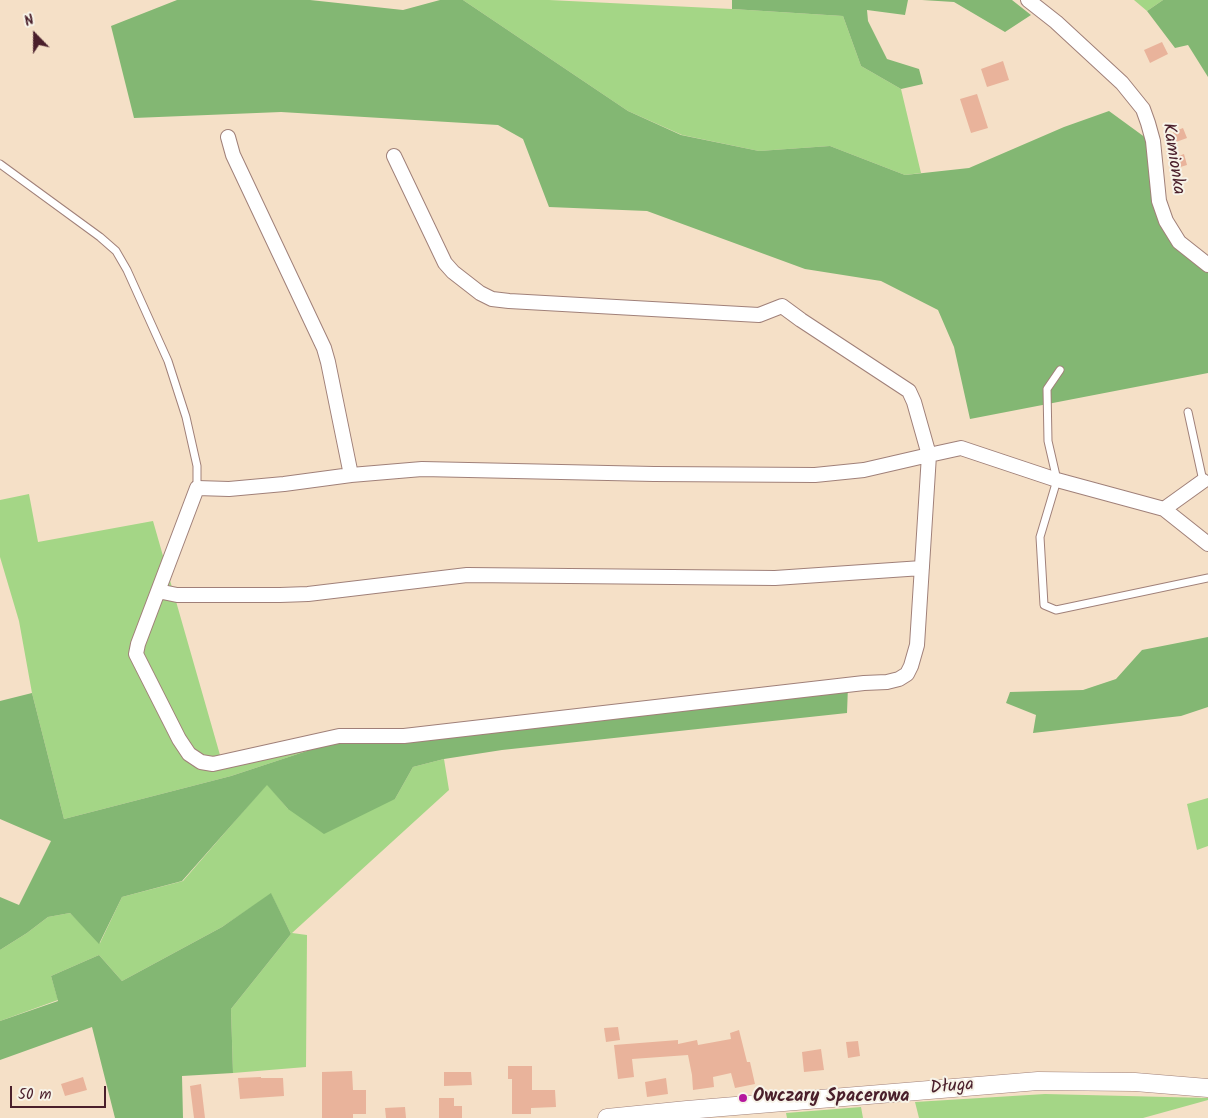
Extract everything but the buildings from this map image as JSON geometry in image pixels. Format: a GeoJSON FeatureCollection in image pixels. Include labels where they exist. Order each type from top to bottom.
{"type":"FeatureCollection","features":[{"type":"Feature","properties":{"kind":"street","name":"Kamionka"},"geometry":{"type":"LineString","coordinates":[[1028,0],[1056,22],[1122,82],[1143,109],[1153,141],[1159,201],[1166,221],[1179,242],[1208,266]]}},
{"type":"Feature","properties":{"kind":"street"},"geometry":{"type":"LineString","coordinates":[[228,137],[233,156],[324,348],[350,475]]}},
{"type":"Feature","properties":{"kind":"street"},"geometry":{"type":"LineString","coordinates":[[394,156],[445,263],[453,272],[480,293],[492,299],[759,315],[782,306],[909,391],[929,455],[917,645],[911,666],[907,674],[899,679],[888,682],[864,683],[404,736],[339,736],[213,764],[201,762],[189,754],[179,740],[136,654],[138,644],[197,488],[229,489],[422,469],[814,476],[864,470],[929,455],[961,448],[1057,480],[1164,509],[1208,544]]}},
{"type":"Feature","properties":{"kind":"street"},"geometry":{"type":"LineString","coordinates":[[1164,509],[1203,481]]}},
{"type":"Feature","properties":{"kind":"street"},"geometry":{"type":"LineString","coordinates":[[158,591],[177,595],[280,595],[308,594],[467,575],[775,578],[922,568]]}},
{"type":"Feature","properties":{"kind":"street","name":"Długa"},"geometry":{"type":"LineString","coordinates":[[607,1118],[687,1114],[1038,1081],[1135,1082],[1208,1088]]}},
{"type":"Feature","properties":{"kind":"lane"},"geometry":{"type":"LineString","coordinates":[[0,164],[116,251],[127,270],[168,361],[186,417],[197,466],[197,488]]}},
{"type":"Feature","properties":{"kind":"lane"},"geometry":{"type":"LineString","coordinates":[[1060,370],[1047,388],[1048,441],[1057,480],[1040,537],[1044,605],[1056,610],[1208,578]]}},
{"type":"Feature","properties":{"kind":"lane"},"geometry":{"type":"LineString","coordinates":[[1188,412],[1203,481]]}},
{"type":"Feature","properties":{"kind":"green space"},"geometry":{"type":"Polygon","coordinates":[[[177,0],[310,0],[403,10],[440,0],[463,0],[628,111],[681,135],[759,151],[830,146],[905,175],[969,168],[1064,127],[1109,111],[1146,138],[1159,213],[1208,271],[1208,373],[970,419],[954,347],[938,310],[881,281],[805,269],[647,211],[549,207],[523,139],[498,125],[281,112],[134,118],[111,26],[177,0]]]}},
{"type":"Feature","properties":{"kind":"green space"},"geometry":{"type":"Polygon","coordinates":[[[463,0],[549,0],[843,16],[861,66],[901,89],[921,173],[905,175],[830,146],[759,151],[682,135],[628,111],[463,0]]]}},
{"type":"Feature","properties":{"kind":"green space"},"geometry":{"type":"Polygon","coordinates":[[[732,0],[908,0],[905,15],[867,10],[868,21],[887,59],[919,69],[923,84],[901,89],[861,66],[843,16],[732,9],[732,0]]]}},
{"type":"Feature","properties":{"kind":"green space"},"geometry":{"type":"Polygon","coordinates":[[[922,0],[1012,0],[1031,15],[1005,32],[954,2],[922,0]]]}},
{"type":"Feature","properties":{"kind":"green space"},"geometry":{"type":"Polygon","coordinates":[[[1134,0],[1163,0],[1147,11],[1134,0]]]}},
{"type":"Feature","properties":{"kind":"green space"},"geometry":{"type":"Polygon","coordinates":[[[1163,0],[1208,0],[1208,77],[1188,45],[1175,48],[1147,11],[1163,0]]]}},
{"type":"Feature","properties":{"kind":"green space"},"geometry":{"type":"Polygon","coordinates":[[[29,494],[38,542],[153,521],[220,755],[331,743],[231,776],[64,819],[32,693],[19,621],[0,557],[0,500],[29,494]]]}},
{"type":"Feature","properties":{"kind":"green space"},"geometry":{"type":"Polygon","coordinates":[[[1208,637],[1208,707],[1181,716],[1033,733],[1036,715],[1006,703],[1010,692],[1083,690],[1116,679],[1142,650],[1208,637]]]}},
{"type":"Feature","properties":{"kind":"green space"},"geometry":{"type":"Polygon","coordinates":[[[848,686],[847,713],[502,750],[444,759],[413,767],[395,799],[324,834],[288,809],[267,785],[182,881],[122,897],[99,944],[70,913],[48,917],[0,950],[0,897],[19,905],[51,841],[0,819],[0,701],[32,693],[64,819],[231,776],[331,743],[848,686]]]}},
{"type":"Feature","properties":{"kind":"green space"},"geometry":{"type":"Polygon","coordinates":[[[444,759],[449,790],[292,933],[307,935],[306,1067],[233,1073],[231,1009],[291,934],[271,894],[222,927],[122,981],[99,955],[51,976],[58,1000],[0,1021],[0,950],[48,917],[70,913],[100,943],[122,897],[183,881],[267,784],[288,809],[395,799],[413,767],[444,759]]]}},
{"type":"Feature","properties":{"kind":"green space"},"geometry":{"type":"Polygon","coordinates":[[[1208,798],[1208,846],[1197,850],[1187,804],[1208,798]]]}},
{"type":"Feature","properties":{"kind":"green space"},"geometry":{"type":"Polygon","coordinates":[[[271,893],[291,934],[231,1009],[233,1073],[182,1076],[183,1118],[115,1118],[92,1027],[0,1060],[0,1021],[58,1001],[51,976],[99,955],[122,981],[222,927],[271,893]]]}},
{"type":"Feature","properties":{"kind":"green space"},"geometry":{"type":"Polygon","coordinates":[[[1045,1094],[1208,1098],[1208,1100],[1143,1118],[919,1118],[915,1102],[1045,1094]]]}},
{"type":"Feature","properties":{"kind":"green space"},"geometry":{"type":"Polygon","coordinates":[[[861,1107],[863,1118],[787,1118],[786,1113],[861,1107]]]}},
{"type":"Feature","properties":{"kind":"place","name":"Owczary Spacerowa"},"geometry":{"type":"Point","coordinates":[743,1098]}}]}
